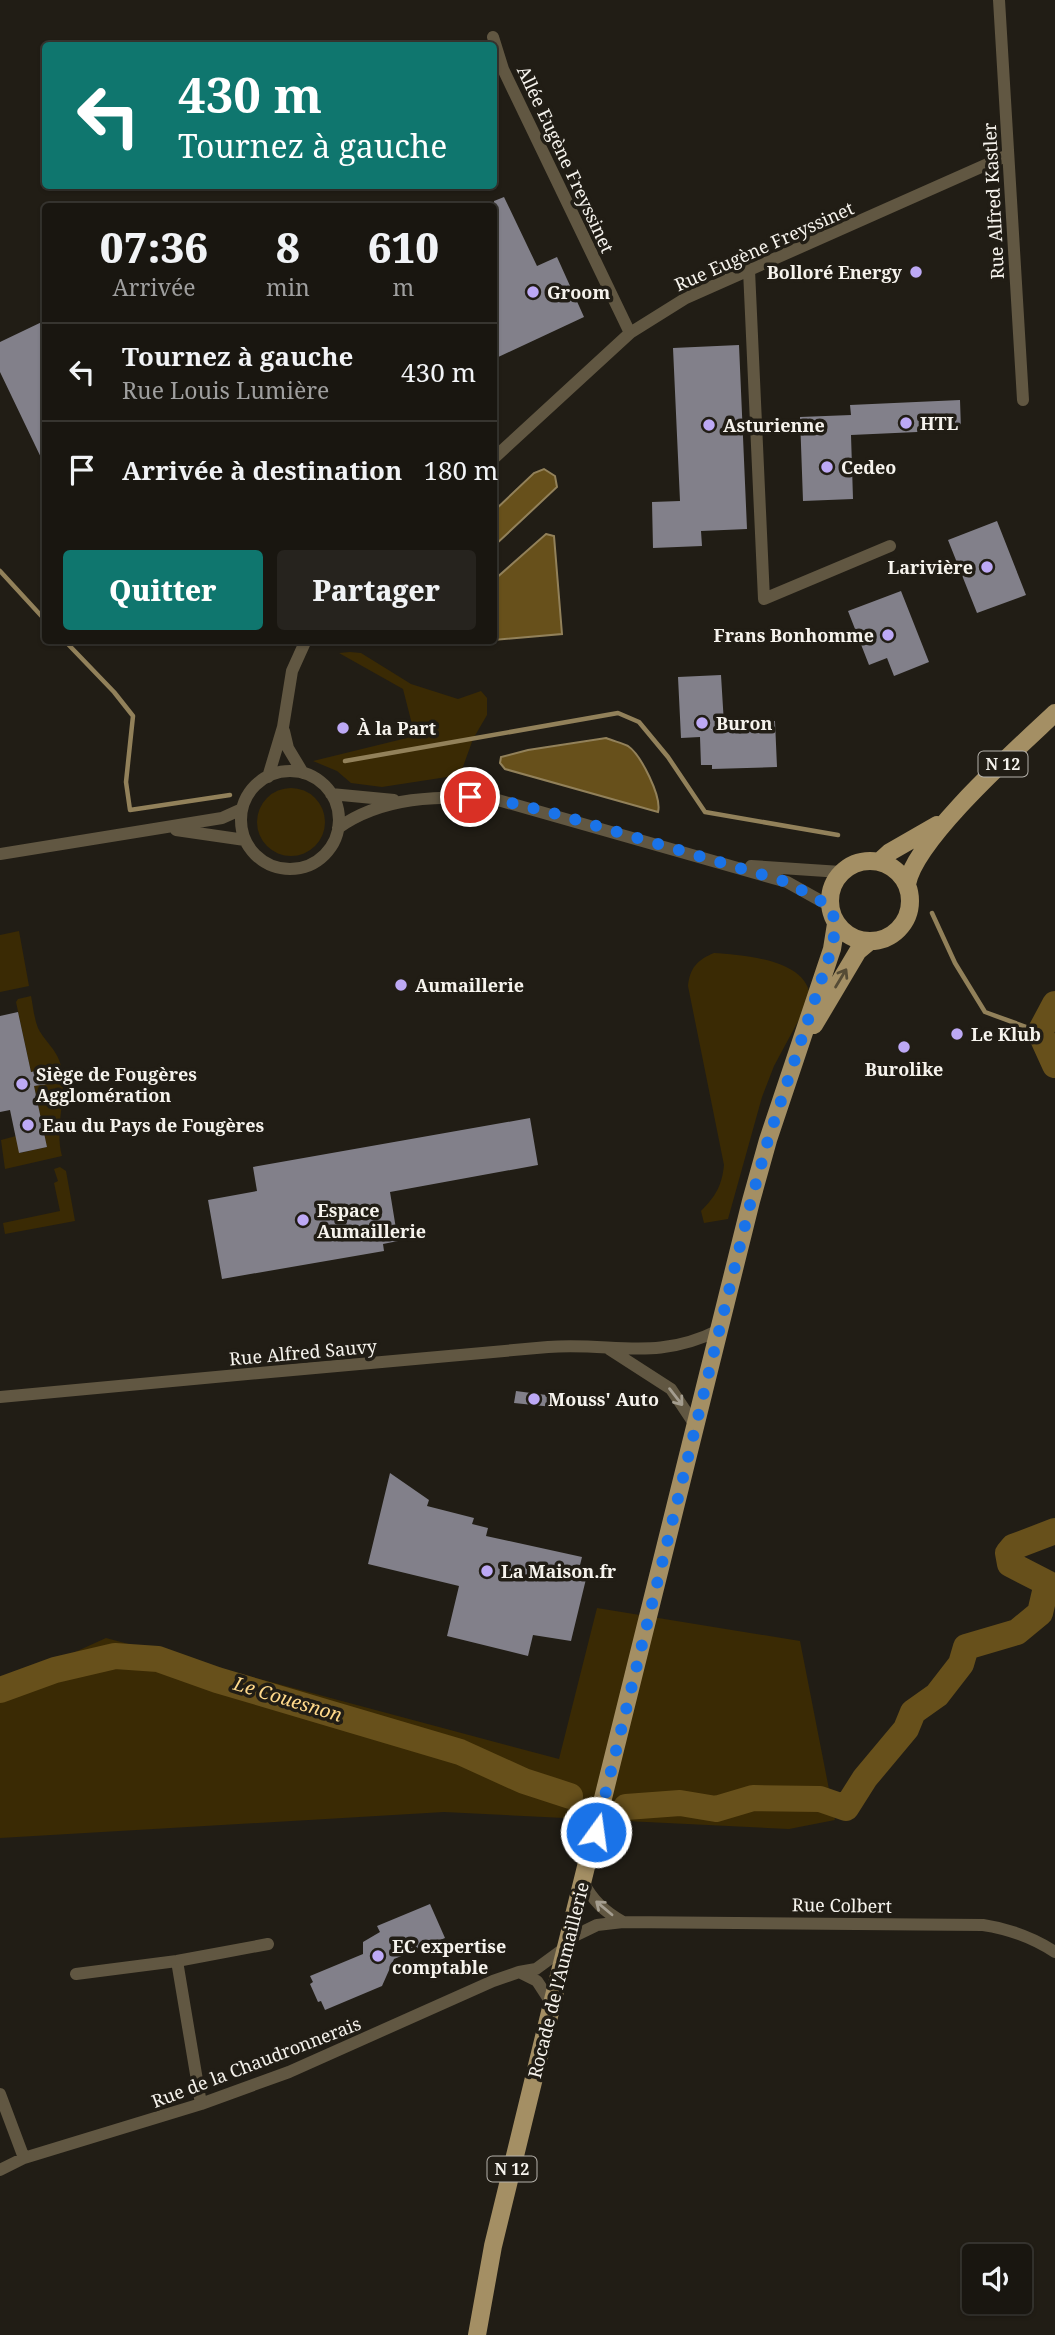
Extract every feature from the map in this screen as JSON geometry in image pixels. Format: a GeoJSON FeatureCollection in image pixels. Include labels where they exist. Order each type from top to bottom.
{"type":"FeatureCollection","features":[{"type":"Feature","properties":{"kind":"main road","name":"N 12"},"geometry":{"type":"LineString","coordinates":[[907,884],[909,874],[920,856],[952,815],[1055,713]]}},
{"type":"Feature","properties":{"kind":"main road","name":"N 12"},"geometry":{"type":"LineString","coordinates":[[879,862],[890,852],[914,841],[952,815]]}},
{"type":"Feature","properties":{"kind":"main road"},"geometry":{"type":"LineString","coordinates":[[879,862],[900,874],[907,884],[909,911],[904,923],[895,933],[870,941],[851,936],[836,924],[830,906],[830,894],[841,872],[852,864],[879,862]]}},
{"type":"Feature","properties":{"kind":"main road","name":"Rocade de l'Aumaillerie"},"geometry":{"type":"LineString","coordinates":[[477,2335],[493,2246],[719,1330],[768,1140],[832,948],[836,924]]}},
{"type":"Feature","properties":{"kind":"main road","name":"Rocade de l'Aumaillerie"},"geometry":{"type":"LineString","coordinates":[[796,1059],[851,961],[870,941]]}},
{"type":"Feature","properties":{"kind":"street","name":"Rue Alfred Kastler"},"geometry":{"type":"LineString","coordinates":[[999,0],[1023,400]]}},
{"type":"Feature","properties":{"kind":"street","name":"Allée Eugène Freyssinet"},"geometry":{"type":"LineString","coordinates":[[493,37],[495,42]]}},
{"type":"Feature","properties":{"kind":"street","name":"Allée Eugène Freyssinet"},"geometry":{"type":"LineString","coordinates":[[497,50],[503,69],[630,332]]}},
{"type":"Feature","properties":{"kind":"street","name":"Rue Eugène Freyssinet"},"geometry":{"type":"LineString","coordinates":[[497,455],[630,332],[685,298],[1009,155]]}},
{"type":"Feature","properties":{"kind":"street"},"geometry":{"type":"LineString","coordinates":[[749,270],[764,599],[890,546]]}},
{"type":"Feature","properties":{"kind":"street"},"geometry":{"type":"LineString","coordinates":[[268,777],[283,727],[292,671],[304,644]]}},
{"type":"Feature","properties":{"kind":"street"},"geometry":{"type":"LineString","coordinates":[[283,727],[288,748],[303,773]]}},
{"type":"Feature","properties":{"kind":"street"},"geometry":{"type":"LineString","coordinates":[[279,773],[303,773],[314,778],[331,793],[336,805],[338,828],[334,842],[325,854],[308,866],[287,869],[267,863],[258,857],[245,840],[242,809],[252,790],[268,777],[279,773]]}},
{"type":"Feature","properties":{"kind":"street"},"geometry":{"type":"LineString","coordinates":[[331,793],[405,801]]}},
{"type":"Feature","properties":{"kind":"street"},"geometry":{"type":"LineString","coordinates":[[338,828],[367,811],[405,801],[448,796],[491,798],[787,882],[830,906]]}},
{"type":"Feature","properties":{"kind":"street"},"geometry":{"type":"LineString","coordinates":[[0,854],[222,818],[242,809]]}},
{"type":"Feature","properties":{"kind":"street"},"geometry":{"type":"LineString","coordinates":[[161,829],[245,840]]}},
{"type":"Feature","properties":{"kind":"street"},"geometry":{"type":"LineString","coordinates":[[733,865],[841,872]]}},
{"type":"Feature","properties":{"kind":"street","name":"Rue Alfred Sauvy"},"geometry":{"type":"LineString","coordinates":[[0,1397],[553,1347],[663,1350],[693,1343],[719,1330]]}},
{"type":"Feature","properties":{"kind":"street"},"geometry":{"type":"LineString","coordinates":[[609,1349],[671,1389],[695,1425]]}},
{"type":"Feature","properties":{"kind":"street"},"geometry":{"type":"LineString","coordinates":[[583,1882],[590,1896],[605,1912],[623,1922]]}},
{"type":"Feature","properties":{"kind":"street","name":"Rue Colbert"},"geometry":{"type":"LineString","coordinates":[[567,1943],[597,1924],[623,1922],[983,1925],[1007,1928],[1037,1940],[1055,1952]]}},
{"type":"Feature","properties":{"kind":"street","name":"Rue de la Chaudronnerais"},"geometry":{"type":"LineString","coordinates":[[0,2170],[24,2158],[201,2104],[289,2072],[493,1981],[536,1969],[567,1943]]}},
{"type":"Feature","properties":{"kind":"street"},"geometry":{"type":"LineString","coordinates":[[76,1974],[177,1961],[268,1944]]}},
{"type":"Feature","properties":{"kind":"street"},"geometry":{"type":"LineString","coordinates":[[177,1961],[201,2104]]}},
{"type":"Feature","properties":{"kind":"street"},"geometry":{"type":"LineString","coordinates":[[519,1972],[537,1981],[552,2004]]}},
{"type":"Feature","properties":{"kind":"street"},"geometry":{"type":"LineString","coordinates":[[0,2094],[24,2158]]}},
{"type":"Feature","properties":{"kind":"shaded area"},"geometry":{"type":"Polygon","coordinates":[[[544,469],[555,476],[557,487],[497,543],[497,508],[534,473],[544,469]]]}},
{"type":"Feature","properties":{"kind":"shaded area"},"geometry":{"type":"Polygon","coordinates":[[[546,534],[554,536],[562,634],[497,640],[497,577],[546,534]]]}},
{"type":"Feature","properties":{"kind":"shaded area"},"geometry":{"type":"Polygon","coordinates":[[[339,653],[361,653],[411,684],[458,699],[481,691],[487,698],[487,715],[473,739],[460,775],[382,787],[351,783],[337,771],[313,761],[415,736],[403,689],[339,653]]]}},
{"type":"Feature","properties":{"kind":"shaded area"},"geometry":{"type":"Polygon","coordinates":[[[606,738],[628,746],[639,758],[654,787],[658,812],[505,769],[500,763],[501,757],[528,750],[606,738]]]}},
{"type":"Feature","properties":{"kind":"shaded area"},"geometry":{"type":"Polygon","coordinates":[[[291,788],[304,791],[315,798],[322,809],[325,822],[322,835],[315,846],[304,853],[291,856],[278,853],[267,846],[260,835],[257,822],[260,809],[267,798],[278,791],[291,788]]]}},
{"type":"Feature","properties":{"kind":"shaded area"},"geometry":{"type":"Polygon","coordinates":[[[19,931],[29,986],[0,992],[0,935],[19,931]]]}},
{"type":"Feature","properties":{"kind":"shaded area"},"geometry":{"type":"Polygon","coordinates":[[[714,953],[757,958],[787,967],[799,975],[807,986],[810,999],[774,1066],[762,1097],[728,1219],[704,1223],[701,1211],[717,1190],[724,1165],[688,986],[695,965],[714,953]]]}},
{"type":"Feature","properties":{"kind":"shaded area"},"geometry":{"type":"Polygon","coordinates":[[[31,996],[38,1028],[58,1057],[62,1070],[59,1134],[62,1156],[5,1169],[1,1140],[16,1136],[20,1153],[47,1147],[34,1086],[50,1068],[31,1072],[16,1002],[31,996]]]}},
{"type":"Feature","properties":{"kind":"shaded area"},"geometry":{"type":"Polygon","coordinates":[[[60,1167],[66,1171],[75,1221],[5,1234],[3,1223],[60,1211],[54,1183],[58,1181],[54,1169],[60,1167]]]}},
{"type":"Feature","properties":{"kind":"shaded area"},"geometry":{"type":"Polygon","coordinates":[[[597,1608],[800,1641],[835,1820],[789,1829],[444,1812],[0,1838],[0,1686],[106,1638],[559,1759],[597,1608]]]}},
{"type":"Feature","properties":{"kind":"building","name":"Groom"},"geometry":{"type":"Polygon","coordinates":[[[504,197],[537,266],[557,257],[584,317],[497,358],[497,203],[494,201],[504,197]]]}},
{"type":"Feature","properties":{"kind":"building"},"geometry":{"type":"Polygon","coordinates":[[[42,322],[42,460],[0,372],[0,342],[42,322]]]}},
{"type":"Feature","properties":{"kind":"building","name":"Asturienne"},"geometry":{"type":"Polygon","coordinates":[[[739,345],[747,529],[701,531],[702,546],[653,548],[652,502],[680,501],[673,348],[739,345]]]}},
{"type":"Feature","properties":{"kind":"building"},"geometry":{"type":"Polygon","coordinates":[[[960,400],[961,430],[851,435],[853,499],[803,501],[800,417],[851,415],[850,405],[960,400]]]}},
{"type":"Feature","properties":{"kind":"building","name":"Larivière"},"geometry":{"type":"Polygon","coordinates":[[[997,521],[1026,595],[977,613],[948,540],[997,521]]]}},
{"type":"Feature","properties":{"kind":"building","name":"Frans Bonhomme"},"geometry":{"type":"Polygon","coordinates":[[[901,591],[929,662],[894,676],[887,658],[869,665],[848,611],[901,591]]]}},
{"type":"Feature","properties":{"kind":"building","name":"Buron"},"geometry":{"type":"Polygon","coordinates":[[[721,675],[724,724],[775,721],[777,767],[712,769],[712,765],[701,765],[700,737],[681,738],[678,677],[721,675]]]}},
{"type":"Feature","properties":{"kind":"building","name":"Siège de Fougères Agglomération"},"geometry":{"type":"Polygon","coordinates":[[[18,1012],[31,1072],[51,1068],[54,1083],[34,1086],[47,1147],[19,1153],[10,1110],[0,1112],[0,1016],[18,1012]]]}},
{"type":"Feature","properties":{"kind":"building","name":"Espace Aumaillerie"},"geometry":{"type":"Polygon","coordinates":[[[530,1118],[538,1165],[390,1192],[398,1241],[383,1244],[384,1251],[222,1279],[208,1200],[257,1191],[253,1167],[530,1118]]]}},
{"type":"Feature","properties":{"kind":"building","name":"Mouss' Auto"},"geometry":{"type":"Polygon","coordinates":[[[516,1391],[554,1396],[553,1407],[514,1403],[516,1391]]]}},
{"type":"Feature","properties":{"kind":"building","name":"La Maison.fr"},"geometry":{"type":"Polygon","coordinates":[[[390,1473],[429,1500],[427,1506],[474,1518],[472,1524],[488,1528],[486,1536],[582,1557],[577,1577],[586,1579],[571,1641],[533,1635],[528,1656],[447,1636],[459,1586],[368,1564],[390,1473]]]}},
{"type":"Feature","properties":{"kind":"building","name":"EC expertise comptable"},"geometry":{"type":"Polygon","coordinates":[[[430,1904],[445,1938],[394,1959],[382,1986],[325,2010],[310,1984],[313,1982],[310,1976],[363,1954],[363,1942],[380,1932],[377,1926],[430,1904]]]}},
{"type":"Feature","properties":{"kind":"waterway"},"geometry":{"type":"LineString","coordinates":[[0,571],[42,617]]}},
{"type":"Feature","properties":{"kind":"waterway"},"geometry":{"type":"LineString","coordinates":[[68,644],[133,716],[126,782],[130,810],[230,795]]}},
{"type":"Feature","properties":{"kind":"waterway"},"geometry":{"type":"LineString","coordinates":[[345,761],[618,713],[639,722],[668,757],[705,812],[838,835]]}},
{"type":"Feature","properties":{"kind":"waterway"},"geometry":{"type":"LineString","coordinates":[[932,913],[955,963],[985,1012],[1040,1032]]}},
{"type":"Feature","properties":{"kind":"waterway","name":"Le Couesnon"},"geometry":{"type":"LineString","coordinates":[[1055,1004],[1040,1032],[1055,1065]]}},
{"type":"Feature","properties":{"kind":"waterway","name":"Le Couesnon"},"geometry":{"type":"LineString","coordinates":[[626,1807],[680,1803],[716,1809],[753,1798],[820,1799],[846,1808],[865,1778],[906,1729],[913,1712],[937,1695],[961,1664],[966,1647],[1017,1632],[1040,1613],[1047,1583],[1010,1564],[1008,1553],[1013,1547],[1055,1531]]}},
{"type":"Feature","properties":{"kind":"waterway","name":"Le Couesnon"},"geometry":{"type":"LineString","coordinates":[[0,1690],[55,1670],[115,1656],[158,1659],[217,1680],[460,1752],[524,1781],[570,1796]]}},
{"type":"Feature","properties":{"kind":"place","name":"Bolloré Energy"},"geometry":{"type":"Point","coordinates":[916,272]}},
{"type":"Feature","properties":{"kind":"place","name":"Groom"},"geometry":{"type":"Point","coordinates":[533,292]}},
{"type":"Feature","properties":{"kind":"place","name":"HTL"},"geometry":{"type":"Point","coordinates":[906,423]}},
{"type":"Feature","properties":{"kind":"place","name":"Asturienne"},"geometry":{"type":"Point","coordinates":[709,425]}},
{"type":"Feature","properties":{"kind":"place","name":"Cedeo"},"geometry":{"type":"Point","coordinates":[827,467]}},
{"type":"Feature","properties":{"kind":"place","name":"Larivière"},"geometry":{"type":"Point","coordinates":[987,567]}},
{"type":"Feature","properties":{"kind":"place","name":"Frans Bonhomme"},"geometry":{"type":"Point","coordinates":[888,635]}},
{"type":"Feature","properties":{"kind":"place","name":"Buron"},"geometry":{"type":"Point","coordinates":[702,723]}},
{"type":"Feature","properties":{"kind":"place","name":"À la Part"},"geometry":{"type":"Point","coordinates":[343,728]}},
{"type":"Feature","properties":{"kind":"place","name":"Aumaillerie"},"geometry":{"type":"Point","coordinates":[401,985]}},
{"type":"Feature","properties":{"kind":"place","name":"Le Klub"},"geometry":{"type":"Point","coordinates":[957,1034]}},
{"type":"Feature","properties":{"kind":"place","name":"Burolike"},"geometry":{"type":"Point","coordinates":[904,1047]}},
{"type":"Feature","properties":{"kind":"place","name":"Siège de Fougères Agglomération"},"geometry":{"type":"Point","coordinates":[22,1084]}},
{"type":"Feature","properties":{"kind":"place","name":"Eau du Pays de Fougères"},"geometry":{"type":"Point","coordinates":[28,1125]}},
{"type":"Feature","properties":{"kind":"place","name":"Espace Aumaillerie"},"geometry":{"type":"Point","coordinates":[303,1220]}},
{"type":"Feature","properties":{"kind":"place","name":"Mouss' Auto"},"geometry":{"type":"Point","coordinates":[534,1399]}},
{"type":"Feature","properties":{"kind":"place","name":"La Maison.fr"},"geometry":{"type":"Point","coordinates":[487,1571]}},
{"type":"Feature","properties":{"kind":"place","name":"EC expertise comptable"},"geometry":{"type":"Point","coordinates":[378,1956]}},
{"type":"Feature","properties":{"kind":"route"},"geometry":{"type":"LineString","coordinates":[[470,797],[491,798],[553,813],[787,882],[830,906],[836,924],[832,948],[768,1140],[751,1201],[596,1832]]}}]}
